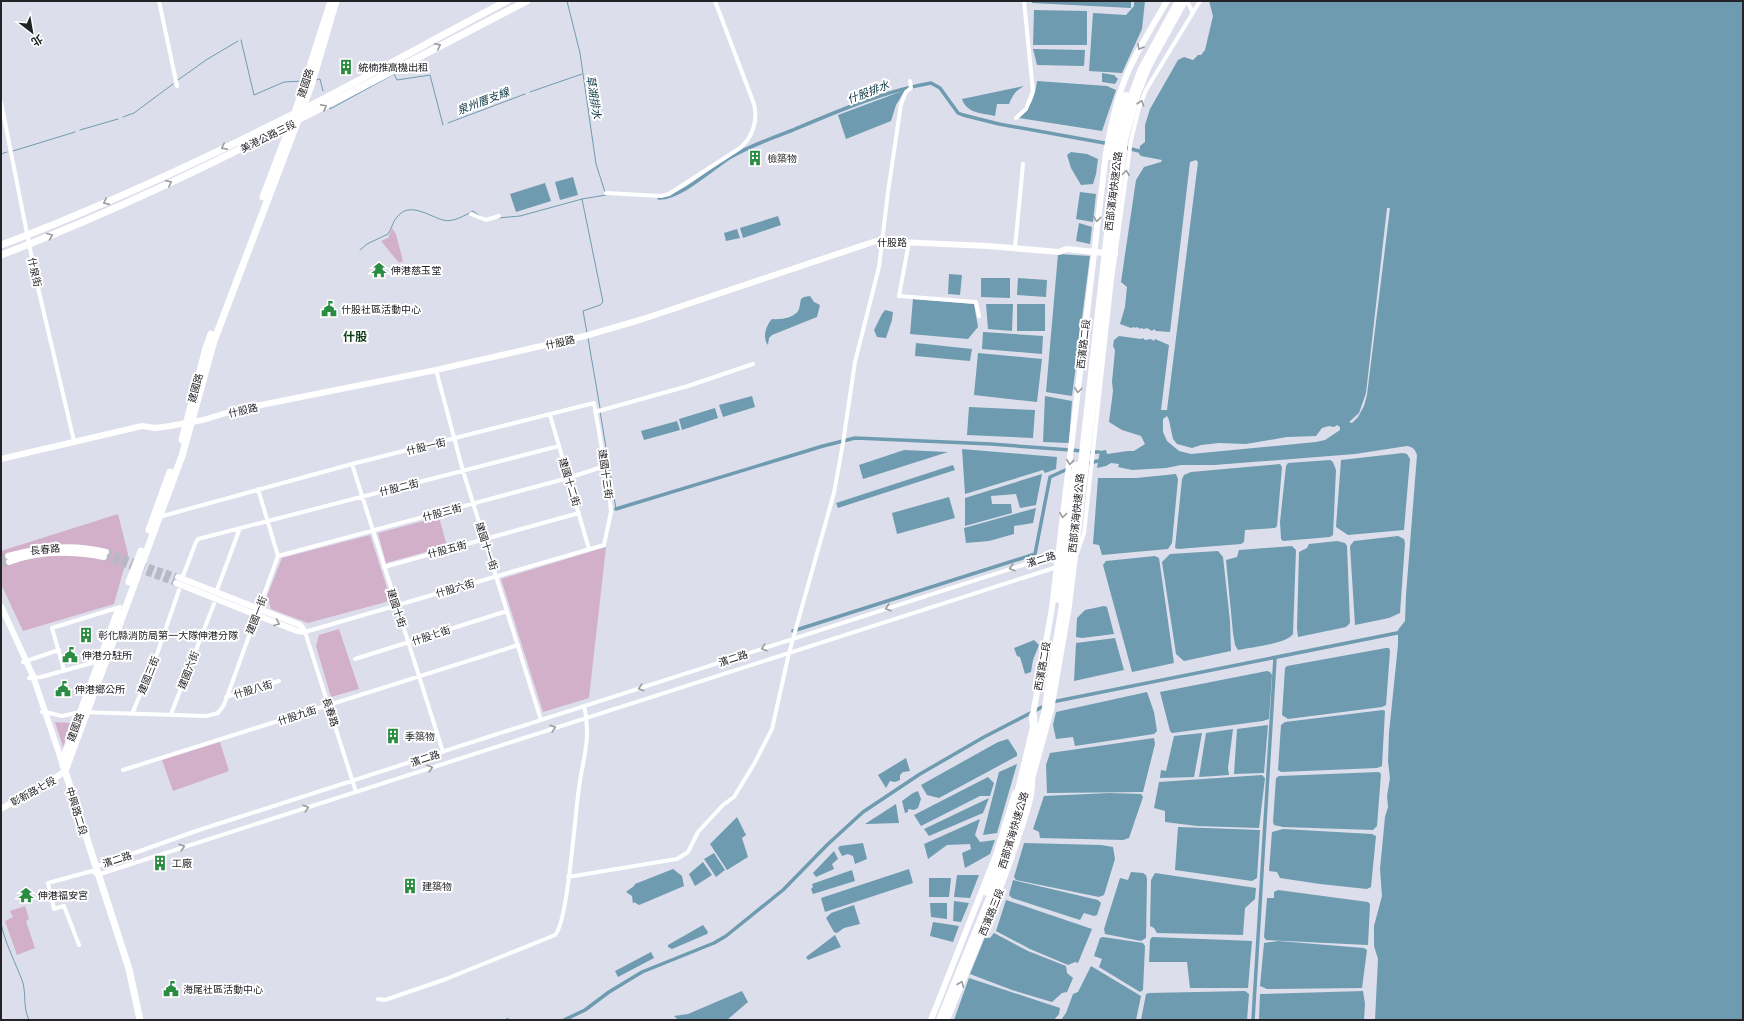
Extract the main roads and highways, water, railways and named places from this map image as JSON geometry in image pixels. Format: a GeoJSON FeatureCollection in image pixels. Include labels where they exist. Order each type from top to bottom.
{"type":"FeatureCollection","features":[{"type":"Feature","properties":{"kind":"highway","name":"西部濱海快速公路"},"geometry":{"type":"LineString","coordinates":[[1120,139],[1123,106],[1135,73],[1150,41],[1173,1]]}},
{"type":"Feature","properties":{"kind":"highway","name":"西部濱海快速公路"},"geometry":{"type":"LineString","coordinates":[[940,1020],[993,891],[1015,830],[1042,713],[1072,551],[1102,261],[1108,251],[1117,153],[1128,107],[1141,71],[1179,1]]}},
{"type":"Feature","properties":{"kind":"highway","name":"西部濱海快速公路"},"geometry":{"type":"LineString","coordinates":[[932,1020],[987,890],[1017,802],[1018,791],[1034,727],[1042,713]]}},
{"type":"Feature","properties":{"kind":"highway"},"geometry":{"type":"LineString","coordinates":[[1015,830],[1021,820],[1032,779]]}},
{"type":"Feature","properties":{"kind":"main road","name":"建國路"},"geometry":{"type":"LineString","coordinates":[[245,252],[295,113],[330,1]]}},
{"type":"Feature","properties":{"kind":"main road","name":"建國路"},"geometry":{"type":"LineString","coordinates":[[63,771],[65,754],[83,712],[182,456],[206,348],[312,86],[336,1]]}},
{"type":"Feature","properties":{"kind":"main road","name":"美港公路三段"},"geometry":{"type":"LineString","coordinates":[[1,246],[136,189],[295,113],[507,1]]}},
{"type":"Feature","properties":{"kind":"main road","name":"美港公路三段"},"geometry":{"type":"LineString","coordinates":[[1,255],[138,198],[298,121],[527,1]]}},
{"type":"Feature","properties":{"kind":"main road","name":"建國路"},"geometry":{"type":"LineString","coordinates":[[83,712],[100,661],[189,422]]}},
{"type":"Feature","properties":{"kind":"main road","name":"中興路二段"},"geometry":{"type":"LineString","coordinates":[[63,771],[126,971],[136,1020]]}},
{"type":"Feature","properties":{"kind":"main road","name":"中興路二段"},"geometry":{"type":"LineString","coordinates":[[95,871],[129,969],[140,1020]]}},
{"type":"Feature","properties":{"kind":"water"},"geometry":{"type":"Polygon","coordinates":[[[1032,1],[1131,1],[1131,8],[1032,3],[1032,1]]]}},
{"type":"Feature","properties":{"kind":"water"},"geometry":{"type":"Polygon","coordinates":[[[1134,1],[1145,1],[1142,29],[1122,73],[1089,71],[1093,13],[1126,15],[1134,6],[1134,1]]]}},
{"type":"Feature","properties":{"kind":"water"},"geometry":{"type":"Polygon","coordinates":[[[1209,1],[1743,1],[1743,1020],[1375,1020],[1378,959],[1374,946],[1374,926],[1382,896],[1380,869],[1390,778],[1388,761],[1389,733],[1398,645],[1398,630],[1405,621],[1417,455],[1415,451],[1407,446],[1355,454],[1214,465],[1181,465],[1166,468],[1132,470],[1118,467],[1119,464],[1111,463],[1097,468],[1100,451],[1106,450],[1107,454],[1134,451],[1145,444],[1141,436],[1122,430],[1109,422],[1113,391],[1112,382],[1115,350],[1113,346],[1114,340],[1119,336],[1143,338],[1145,340],[1151,339],[1154,341],[1155,339],[1169,345],[1161,410],[1167,410],[1198,162],[1196,160],[1190,162],[1170,332],[1156,331],[1154,329],[1152,331],[1147,328],[1131,328],[1120,324],[1125,307],[1127,287],[1121,282],[1136,180],[1144,167],[1161,162],[1162,160],[1141,156],[1139,154],[1140,146],[1145,142],[1145,125],[1150,109],[1178,60],[1184,57],[1193,60],[1198,55],[1201,55],[1205,50],[1213,16],[1209,1]]]}},
{"type":"Feature","properties":{"kind":"water"},"geometry":{"type":"Polygon","coordinates":[[[1034,10],[1087,11],[1087,45],[1033,45],[1034,10]]]}},
{"type":"Feature","properties":{"kind":"water"},"geometry":{"type":"Polygon","coordinates":[[[1033,49],[1085,50],[1084,66],[1037,65],[1033,49]]]}},
{"type":"Feature","properties":{"kind":"water"},"geometry":{"type":"Polygon","coordinates":[[[1102,73],[1114,75],[1118,79],[1115,84],[1102,82],[1102,73]]]}},
{"type":"Feature","properties":{"kind":"water"},"geometry":{"type":"Polygon","coordinates":[[[1037,81],[1107,86],[1116,90],[1102,131],[1019,118],[1027,110],[1032,101],[1037,81]]]}},
{"type":"Feature","properties":{"kind":"water"},"geometry":{"type":"Polygon","coordinates":[[[1024,86],[1018,90],[1009,104],[997,104],[995,116],[971,110],[964,104],[962,99],[1024,86]]]}},
{"type":"Feature","properties":{"kind":"water"},"geometry":{"type":"Polygon","coordinates":[[[905,90],[896,105],[891,121],[846,139],[838,115],[905,90]]]}},
{"type":"Feature","properties":{"kind":"water"},"geometry":{"type":"Polygon","coordinates":[[[1071,152],[1087,154],[1098,159],[1093,184],[1081,185],[1071,168],[1067,155],[1071,152]]]}},
{"type":"Feature","properties":{"kind":"water"},"geometry":{"type":"Polygon","coordinates":[[[573,177],[578,195],[560,200],[555,182],[573,177]]]}},
{"type":"Feature","properties":{"kind":"water"},"geometry":{"type":"Polygon","coordinates":[[[545,183],[551,201],[516,212],[510,194],[545,183]]]}},
{"type":"Feature","properties":{"kind":"water"},"geometry":{"type":"Polygon","coordinates":[[[1080,192],[1096,194],[1093,222],[1076,219],[1080,192]]]}},
{"type":"Feature","properties":{"kind":"water"},"geometry":{"type":"Polygon","coordinates":[[[778,216],[781,225],[743,238],[740,228],[778,216]]]}},
{"type":"Feature","properties":{"kind":"water"},"geometry":{"type":"Polygon","coordinates":[[[1079,223],[1092,227],[1090,244],[1076,241],[1079,223]]]}},
{"type":"Feature","properties":{"kind":"water"},"geometry":{"type":"Polygon","coordinates":[[[737,229],[740,238],[726,241],[724,233],[737,229]]]}},
{"type":"Feature","properties":{"kind":"water"},"geometry":{"type":"Polygon","coordinates":[[[1058,254],[1090,256],[1072,396],[1046,392],[1058,254]]]}},
{"type":"Feature","properties":{"kind":"water"},"geometry":{"type":"Polygon","coordinates":[[[949,274],[962,275],[960,295],[948,294],[949,274]]]}},
{"type":"Feature","properties":{"kind":"water"},"geometry":{"type":"Polygon","coordinates":[[[981,278],[1010,278],[1010,298],[981,297],[981,278]]]}},
{"type":"Feature","properties":{"kind":"water"},"geometry":{"type":"Polygon","coordinates":[[[1018,278],[1047,280],[1046,297],[1017,295],[1018,278]]]}},
{"type":"Feature","properties":{"kind":"water"},"geometry":{"type":"Polygon","coordinates":[[[810,296],[814,302],[820,305],[817,317],[772,335],[769,338],[768,345],[765,335],[768,325],[772,319],[783,319],[795,314],[799,309],[801,299],[810,296]]]}},
{"type":"Feature","properties":{"kind":"water"},"geometry":{"type":"Polygon","coordinates":[[[913,299],[974,304],[978,327],[968,339],[910,334],[913,299]]]}},
{"type":"Feature","properties":{"kind":"water"},"geometry":{"type":"Polygon","coordinates":[[[986,304],[1013,304],[1012,331],[988,329],[986,304]]]}},
{"type":"Feature","properties":{"kind":"water"},"geometry":{"type":"Polygon","coordinates":[[[1017,304],[1045,304],[1045,331],[1017,331],[1017,304]]]}},
{"type":"Feature","properties":{"kind":"water"},"geometry":{"type":"Polygon","coordinates":[[[885,310],[893,312],[892,320],[886,338],[877,337],[874,330],[885,310]]]}},
{"type":"Feature","properties":{"kind":"water"},"geometry":{"type":"Polygon","coordinates":[[[983,332],[1043,336],[1042,354],[982,349],[983,332]]]}},
{"type":"Feature","properties":{"kind":"water"},"geometry":{"type":"Polygon","coordinates":[[[916,343],[972,349],[970,361],[915,356],[916,343]]]}},
{"type":"Feature","properties":{"kind":"water"},"geometry":{"type":"Polygon","coordinates":[[[978,353],[1042,359],[1037,402],[974,395],[978,353]]]}},
{"type":"Feature","properties":{"kind":"water"},"geometry":{"type":"Polygon","coordinates":[[[752,396],[755,407],[723,417],[719,405],[752,396]]]}},
{"type":"Feature","properties":{"kind":"water"},"geometry":{"type":"Polygon","coordinates":[[[1045,396],[1072,401],[1069,443],[1043,442],[1045,396]]]}},
{"type":"Feature","properties":{"kind":"water"},"geometry":{"type":"Polygon","coordinates":[[[969,407],[1035,410],[1033,438],[967,435],[969,407]]]}},
{"type":"Feature","properties":{"kind":"water"},"geometry":{"type":"Polygon","coordinates":[[[715,408],[718,418],[682,430],[679,419],[715,408]]]}},
{"type":"Feature","properties":{"kind":"water"},"geometry":{"type":"Polygon","coordinates":[[[677,421],[680,430],[644,440],[641,431],[677,421]]]}},
{"type":"Feature","properties":{"kind":"water"},"geometry":{"type":"Polygon","coordinates":[[[962,449],[1057,457],[1056,469],[1045,473],[1043,470],[965,494],[962,449]]]}},
{"type":"Feature","properties":{"kind":"water"},"geometry":{"type":"Polygon","coordinates":[[[904,450],[948,452],[863,479],[859,465],[904,450]]]}},
{"type":"Feature","properties":{"kind":"water"},"geometry":{"type":"Polygon","coordinates":[[[1403,453],[1407,454],[1410,459],[1404,530],[1348,535],[1336,527],[1341,460],[1403,453]]]}},
{"type":"Feature","properties":{"kind":"water"},"geometry":{"type":"Polygon","coordinates":[[[1330,460],[1333,462],[1336,470],[1333,535],[1330,537],[1283,541],[1281,539],[1280,522],[1286,466],[1288,463],[1330,460]]]}},
{"type":"Feature","properties":{"kind":"water"},"geometry":{"type":"Polygon","coordinates":[[[1280,464],[1282,467],[1277,526],[1275,528],[1245,530],[1244,542],[1241,544],[1175,548],[1182,479],[1184,475],[1191,472],[1280,464]]]}},
{"type":"Feature","properties":{"kind":"water"},"geometry":{"type":"Polygon","coordinates":[[[953,465],[955,470],[838,508],[836,503],[953,465]]]}},
{"type":"Feature","properties":{"kind":"water"},"geometry":{"type":"Polygon","coordinates":[[[1042,474],[1036,505],[1020,508],[1016,494],[991,496],[992,504],[1011,504],[1012,513],[965,526],[965,498],[1042,474]]]}},
{"type":"Feature","properties":{"kind":"water"},"geometry":{"type":"Polygon","coordinates":[[[1176,474],[1178,479],[1172,543],[1168,549],[1102,555],[1099,545],[1093,544],[1098,478],[1136,478],[1176,474]]]}},
{"type":"Feature","properties":{"kind":"water"},"geometry":{"type":"Polygon","coordinates":[[[949,497],[955,518],[897,534],[892,513],[949,497]]]}},
{"type":"Feature","properties":{"kind":"water"},"geometry":{"type":"Polygon","coordinates":[[[1036,508],[1033,523],[1014,526],[1014,534],[989,541],[966,543],[964,528],[1036,508]]]}},
{"type":"Feature","properties":{"kind":"water"},"geometry":{"type":"Polygon","coordinates":[[[1398,536],[1404,539],[1405,543],[1400,613],[1389,618],[1355,625],[1350,546],[1354,541],[1398,536]]]}},
{"type":"Feature","properties":{"kind":"water"},"geometry":{"type":"Polygon","coordinates":[[[1337,541],[1345,543],[1347,546],[1350,623],[1346,627],[1298,637],[1299,552],[1307,548],[1309,544],[1337,541]]]}},
{"type":"Feature","properties":{"kind":"water"},"geometry":{"type":"Polygon","coordinates":[[[1292,546],[1296,550],[1293,634],[1276,643],[1238,650],[1235,645],[1233,633],[1226,560],[1237,557],[1239,550],[1292,546]]]}},
{"type":"Feature","properties":{"kind":"water"},"geometry":{"type":"Polygon","coordinates":[[[1218,551],[1223,557],[1230,621],[1231,651],[1184,661],[1176,654],[1162,562],[1170,554],[1218,551]]]}},
{"type":"Feature","properties":{"kind":"water"},"geometry":{"type":"Polygon","coordinates":[[[1155,556],[1159,558],[1174,663],[1132,672],[1103,565],[1106,561],[1155,556]]]}},
{"type":"Feature","properties":{"kind":"water"},"geometry":{"type":"Polygon","coordinates":[[[1104,606],[1107,607],[1114,634],[1082,638],[1076,637],[1077,618],[1085,610],[1104,606]]]}},
{"type":"Feature","properties":{"kind":"water"},"geometry":{"type":"Polygon","coordinates":[[[1115,638],[1124,670],[1074,681],[1076,643],[1115,638]]]}},
{"type":"Feature","properties":{"kind":"water"},"geometry":{"type":"Polygon","coordinates":[[[1034,640],[1039,645],[1033,660],[1031,672],[1025,674],[1020,657],[1017,656],[1014,648],[1034,640]]]}},
{"type":"Feature","properties":{"kind":"water"},"geometry":{"type":"Polygon","coordinates":[[[1389,648],[1390,651],[1386,705],[1382,707],[1288,719],[1282,715],[1285,668],[1287,666],[1389,648]]]}},
{"type":"Feature","properties":{"kind":"water"},"geometry":{"type":"Polygon","coordinates":[[[1267,671],[1272,675],[1269,719],[1172,733],[1170,731],[1160,692],[1267,671]]]}},
{"type":"Feature","properties":{"kind":"water"},"geometry":{"type":"Polygon","coordinates":[[[1147,692],[1154,712],[1157,731],[1154,734],[1075,746],[1073,737],[1056,739],[1053,725],[1056,712],[1147,692]]]}},
{"type":"Feature","properties":{"kind":"water"},"geometry":{"type":"Polygon","coordinates":[[[1383,710],[1385,711],[1382,766],[1377,768],[1281,772],[1278,770],[1281,725],[1285,722],[1383,710]]]}},
{"type":"Feature","properties":{"kind":"water"},"geometry":{"type":"Polygon","coordinates":[[[1268,725],[1264,773],[1234,774],[1237,729],[1268,725]]]}},
{"type":"Feature","properties":{"kind":"water"},"geometry":{"type":"Polygon","coordinates":[[[1233,729],[1228,768],[1229,775],[1199,777],[1206,733],[1233,729]]]}},
{"type":"Feature","properties":{"kind":"water"},"geometry":{"type":"Polygon","coordinates":[[[1202,733],[1194,777],[1160,778],[1161,770],[1166,771],[1174,736],[1202,733]]]}},
{"type":"Feature","properties":{"kind":"water"},"geometry":{"type":"Polygon","coordinates":[[[1154,738],[1155,744],[1143,792],[1047,793],[1046,765],[1050,753],[1154,738]]]}},
{"type":"Feature","properties":{"kind":"water"},"geometry":{"type":"Polygon","coordinates":[[[1008,739],[1017,753],[1017,756],[939,798],[927,795],[921,785],[998,742],[1008,739]]]}},
{"type":"Feature","properties":{"kind":"water"},"geometry":{"type":"Polygon","coordinates":[[[906,758],[910,771],[903,772],[900,775],[900,780],[895,782],[890,781],[886,788],[878,775],[906,758]]]}},
{"type":"Feature","properties":{"kind":"water"},"geometry":{"type":"Polygon","coordinates":[[[1017,764],[997,833],[983,835],[999,772],[1017,764]]]}},
{"type":"Feature","properties":{"kind":"water"},"geometry":{"type":"Polygon","coordinates":[[[1379,772],[1381,774],[1377,826],[1373,830],[1283,827],[1274,825],[1276,778],[1279,776],[1379,772]]]}},
{"type":"Feature","properties":{"kind":"water"},"geometry":{"type":"Polygon","coordinates":[[[1262,775],[1265,778],[1259,828],[1197,826],[1165,822],[1165,811],[1154,808],[1159,782],[1262,775]]]}},
{"type":"Feature","properties":{"kind":"water"},"geometry":{"type":"Polygon","coordinates":[[[988,777],[994,783],[990,796],[980,796],[921,826],[914,815],[988,777]]]}},
{"type":"Feature","properties":{"kind":"water"},"geometry":{"type":"Polygon","coordinates":[[[918,791],[921,799],[918,808],[914,810],[908,809],[908,812],[905,813],[902,801],[918,791]]]}},
{"type":"Feature","properties":{"kind":"water"},"geometry":{"type":"Polygon","coordinates":[[[1110,793],[1141,794],[1143,797],[1129,838],[1123,840],[1040,838],[1039,832],[1033,829],[1044,796],[1110,793]]]}},
{"type":"Feature","properties":{"kind":"water"},"geometry":{"type":"Polygon","coordinates":[[[989,798],[983,813],[929,836],[924,829],[989,798]]]}},
{"type":"Feature","properties":{"kind":"water"},"geometry":{"type":"Polygon","coordinates":[[[896,804],[899,823],[865,824],[896,804]]]}},
{"type":"Feature","properties":{"kind":"water"},"geometry":{"type":"Polygon","coordinates":[[[737,817],[746,835],[742,838],[748,857],[727,870],[710,844],[737,817]]]}},
{"type":"Feature","properties":{"kind":"water"},"geometry":{"type":"Polygon","coordinates":[[[980,819],[975,835],[980,842],[995,840],[990,854],[965,868],[962,853],[971,849],[970,844],[947,845],[928,859],[924,844],[980,819]]]}},
{"type":"Feature","properties":{"kind":"water"},"geometry":{"type":"Polygon","coordinates":[[[1178,827],[1260,830],[1257,878],[1252,881],[1175,870],[1178,827]]]}},
{"type":"Feature","properties":{"kind":"water"},"geometry":{"type":"Polygon","coordinates":[[[1283,829],[1372,834],[1376,836],[1371,887],[1367,889],[1280,878],[1277,872],[1269,871],[1272,832],[1283,829]]]}},
{"type":"Feature","properties":{"kind":"water"},"geometry":{"type":"Polygon","coordinates":[[[863,843],[867,859],[855,864],[853,856],[848,854],[842,856],[838,848],[840,846],[863,843]]]}},
{"type":"Feature","properties":{"kind":"water"},"geometry":{"type":"Polygon","coordinates":[[[1024,843],[1101,845],[1113,847],[1115,859],[1104,895],[1099,897],[1016,880],[1014,877],[1024,843]]]}},
{"type":"Feature","properties":{"kind":"water"},"geometry":{"type":"Polygon","coordinates":[[[834,851],[838,859],[832,864],[834,869],[816,877],[813,873],[834,851]]]}},
{"type":"Feature","properties":{"kind":"water"},"geometry":{"type":"Polygon","coordinates":[[[714,853],[725,870],[716,877],[704,859],[714,853]]]}},
{"type":"Feature","properties":{"kind":"water"},"geometry":{"type":"Polygon","coordinates":[[[703,862],[712,875],[695,886],[689,874],[703,862]]]}},
{"type":"Feature","properties":{"kind":"water"},"geometry":{"type":"Polygon","coordinates":[[[673,869],[682,876],[684,886],[639,905],[634,902],[633,904],[632,896],[626,892],[635,884],[673,869]]]}},
{"type":"Feature","properties":{"kind":"water"},"geometry":{"type":"Polygon","coordinates":[[[909,869],[913,883],[825,912],[821,898],[909,869]]]}},
{"type":"Feature","properties":{"kind":"water"},"geometry":{"type":"Polygon","coordinates":[[[852,870],[855,881],[813,894],[811,889],[813,887],[812,884],[852,870]]]}},
{"type":"Feature","properties":{"kind":"water"},"geometry":{"type":"Polygon","coordinates":[[[1131,872],[1143,873],[1146,875],[1147,879],[1146,938],[1141,941],[1105,934],[1104,929],[1120,878],[1128,880],[1131,872]]]}},
{"type":"Feature","properties":{"kind":"water"},"geometry":{"type":"Polygon","coordinates":[[[1155,873],[1256,888],[1255,899],[1245,908],[1243,935],[1157,933],[1154,928],[1150,926],[1151,880],[1155,873]]]}},
{"type":"Feature","properties":{"kind":"water"},"geometry":{"type":"Polygon","coordinates":[[[957,875],[979,875],[970,898],[954,897],[957,875]]]}},
{"type":"Feature","properties":{"kind":"water"},"geometry":{"type":"Polygon","coordinates":[[[929,878],[951,878],[949,897],[929,897],[929,878]]]}},
{"type":"Feature","properties":{"kind":"water"},"geometry":{"type":"Polygon","coordinates":[[[1013,880],[1098,900],[1101,903],[1097,915],[1094,916],[1084,913],[1080,920],[1012,898],[1009,895],[1013,880]]]}},
{"type":"Feature","properties":{"kind":"water"},"geometry":{"type":"Polygon","coordinates":[[[1278,890],[1368,902],[1370,904],[1368,945],[1266,940],[1264,937],[1267,898],[1274,898],[1274,892],[1278,890]]]}},
{"type":"Feature","properties":{"kind":"water"},"geometry":{"type":"Polygon","coordinates":[[[1006,900],[1092,929],[1078,963],[1075,962],[1068,965],[1030,949],[996,931],[1006,900]]]}},
{"type":"Feature","properties":{"kind":"water"},"geometry":{"type":"Polygon","coordinates":[[[954,901],[969,903],[961,922],[953,921],[954,901]]]}},
{"type":"Feature","properties":{"kind":"water"},"geometry":{"type":"Polygon","coordinates":[[[930,903],[947,903],[947,919],[931,917],[930,903]]]}},
{"type":"Feature","properties":{"kind":"water"},"geometry":{"type":"Polygon","coordinates":[[[854,905],[860,924],[844,928],[837,933],[834,932],[826,918],[831,913],[854,905]]]}},
{"type":"Feature","properties":{"kind":"water"},"geometry":{"type":"Polygon","coordinates":[[[933,922],[959,926],[953,942],[930,936],[933,922]]]}},
{"type":"Feature","properties":{"kind":"water"},"geometry":{"type":"Polygon","coordinates":[[[703,925],[708,932],[707,934],[672,949],[668,947],[668,945],[703,925]]]}},
{"type":"Feature","properties":{"kind":"water"},"geometry":{"type":"Polygon","coordinates":[[[994,933],[1028,951],[1066,966],[1067,973],[1073,978],[1067,992],[1062,993],[1052,1002],[1012,990],[970,974],[985,937],[990,938],[994,933]]]}},
{"type":"Feature","properties":{"kind":"water"},"geometry":{"type":"Polygon","coordinates":[[[835,935],[841,947],[808,960],[806,957],[835,935]]]}},
{"type":"Feature","properties":{"kind":"water"},"geometry":{"type":"Polygon","coordinates":[[[1103,937],[1143,943],[1145,946],[1143,990],[1140,992],[1099,967],[1102,959],[1094,956],[1100,938],[1103,937]]]}},
{"type":"Feature","properties":{"kind":"water"},"geometry":{"type":"Polygon","coordinates":[[[1152,937],[1252,941],[1248,988],[1190,988],[1187,962],[1149,962],[1150,940],[1152,937]]]}},
{"type":"Feature","properties":{"kind":"water"},"geometry":{"type":"Polygon","coordinates":[[[1278,941],[1364,948],[1367,950],[1362,988],[1267,989],[1260,986],[1264,943],[1278,941]]]}},
{"type":"Feature","properties":{"kind":"water"},"geometry":{"type":"Polygon","coordinates":[[[651,952],[654,958],[618,977],[615,971],[651,952]]]}},
{"type":"Feature","properties":{"kind":"water"},"geometry":{"type":"Polygon","coordinates":[[[1091,966],[1141,996],[1136,1020],[1061,1020],[1066,1013],[1073,994],[1078,992],[1091,966]]]}},
{"type":"Feature","properties":{"kind":"water"},"geometry":{"type":"Polygon","coordinates":[[[969,978],[1060,1008],[1059,1014],[1054,1020],[954,1020],[969,978]]]}},
{"type":"Feature","properties":{"kind":"water"},"geometry":{"type":"Polygon","coordinates":[[[742,991],[748,1002],[727,1020],[678,1020],[674,1016],[688,1014],[742,991]]]}},
{"type":"Feature","properties":{"kind":"water"},"geometry":{"type":"Polygon","coordinates":[[[1245,991],[1249,994],[1247,1020],[1141,1020],[1146,994],[1149,993],[1245,991]]]}},
{"type":"Feature","properties":{"kind":"water"},"geometry":{"type":"Polygon","coordinates":[[[1363,991],[1365,1004],[1364,1020],[1259,1020],[1260,994],[1363,991]]]}},
{"type":"Feature","properties":{"kind":"waterway","name":"草湖排水"},"geometry":{"type":"LineString","coordinates":[[567,1],[580,53],[596,164],[605,192]]}},
{"type":"Feature","properties":{"kind":"waterway","name":"泉州厝支線"},"geometry":{"type":"LineString","coordinates":[[241,40],[254,95],[284,82],[302,81]]}},
{"type":"Feature","properties":{"kind":"waterway","name":"泉州厝支線"},"geometry":{"type":"LineString","coordinates":[[178,80],[206,60],[238,41]]}},
{"type":"Feature","properties":{"kind":"waterway","name":"泉州厝支線"},"geometry":{"type":"LineString","coordinates":[[330,107],[330,109],[394,74],[397,80],[430,75],[443,125]]}},
{"type":"Feature","properties":{"kind":"waterway","name":"泉州厝支線"},"geometry":{"type":"LineString","coordinates":[[530,92],[582,74]]}},
{"type":"Feature","properties":{"kind":"waterway","name":"泉州厝支線"},"geometry":{"type":"LineString","coordinates":[[316,80],[320,79],[323,91]]}},
{"type":"Feature","properties":{"kind":"waterway","name":"什股排水"},"geometry":{"type":"LineString","coordinates":[[659,198],[676,194],[729,158],[761,142],[861,102],[896,91],[931,83],[940,88],[958,113],[963,115],[999,124],[1110,144]]}},
{"type":"Feature","properties":{"kind":"waterway","name":"泉州厝支線"},"geometry":{"type":"LineString","coordinates":[[123,117],[134,113],[173,84]]}},
{"type":"Feature","properties":{"kind":"waterway","name":"泉州厝支線"},"geometry":{"type":"LineString","coordinates":[[448,123],[525,94]]}},
{"type":"Feature","properties":{"kind":"waterway","name":"泉州厝支線"},"geometry":{"type":"LineString","coordinates":[[80,130],[118,119]]}},
{"type":"Feature","properties":{"kind":"waterway","name":"泉州厝支線"},"geometry":{"type":"LineString","coordinates":[[13,151],[75,132]]}},
{"type":"Feature","properties":{"kind":"waterway","name":"什股排水"},"geometry":{"type":"LineString","coordinates":[[1127,148],[1139,151]]}},
{"type":"Feature","properties":{"kind":"waterway","name":"泉州厝支線"},"geometry":{"type":"LineString","coordinates":[[1,154],[7,152]]}},
{"type":"Feature","properties":{"kind":"waterway"},"geometry":{"type":"LineString","coordinates":[[498,218],[520,216],[582,199],[606,195]]}},
{"type":"Feature","properties":{"kind":"waterway"},"geometry":{"type":"LineString","coordinates":[[582,199],[603,302],[600,305],[583,311],[587,333]]}},
{"type":"Feature","properties":{"kind":"waterway"},"geometry":{"type":"LineString","coordinates":[[360,250],[367,244],[388,234],[395,219],[404,211],[415,210],[447,221],[459,218],[473,211],[480,216]]}},
{"type":"Feature","properties":{"kind":"waterway"},"geometry":{"type":"LineString","coordinates":[[588,338],[600,408]]}},
{"type":"Feature","properties":{"kind":"waterway"},"geometry":{"type":"LineString","coordinates":[[600,411],[616,509]]}},
{"type":"Feature","properties":{"kind":"waterway"},"geometry":{"type":"LineString","coordinates":[[616,509],[823,446],[855,438],[991,444],[1084,451]]}},
{"type":"Feature","properties":{"kind":"waterway"},"geometry":{"type":"LineString","coordinates":[[1090,452],[1099,452]]}},
{"type":"Feature","properties":{"kind":"waterway"},"geometry":{"type":"LineString","coordinates":[[1089,463],[1098,461]]}},
{"type":"Feature","properties":{"kind":"waterway"},"geometry":{"type":"LineString","coordinates":[[793,631],[1035,554],[1050,477],[1070,468]]}},
{"type":"Feature","properties":{"kind":"waterway"},"geometry":{"type":"LineString","coordinates":[[1052,702],[1402,632]]}},
{"type":"Feature","properties":{"kind":"waterway"},"geometry":{"type":"LineString","coordinates":[[1253,1020],[1275,658]]}},
{"type":"Feature","properties":{"kind":"waterway"},"geometry":{"type":"LineString","coordinates":[[564,1020],[585,1010],[609,992],[642,972],[714,943],[726,936],[783,890],[828,844],[863,812],[920,774],[984,737],[1046,705]]}},
{"type":"Feature","properties":{"kind":"waterway"},"geometry":{"type":"LineString","coordinates":[[1,923],[8,946],[23,983],[26,1011],[29,1020]]}},
{"type":"Feature","properties":{"kind":"tunnel"},"geometry":{"type":"LineString","coordinates":[[106,552],[178,577]]}},
{"type":"Feature","properties":{"kind":"tunnel"},"geometry":{"type":"LineString","coordinates":[[1,558],[8,556]]}},
{"type":"Feature","properties":{"kind":"tunnel"},"geometry":{"type":"LineString","coordinates":[[104,557],[176,583]]}},
{"type":"Feature","properties":{"kind":"tunnel"},"geometry":{"type":"LineString","coordinates":[[1,564],[9,562]]}},
{"type":"Feature","properties":{"kind":"place","name":"統楠推高機出租"},"geometry":{"type":"Point","coordinates":[346,67]}},
{"type":"Feature","properties":{"kind":"place","name":"檢築物"},"geometry":{"type":"Point","coordinates":[755,158]}},
{"type":"Feature","properties":{"kind":"place","name":"伸港慈玉堂"},"geometry":{"type":"Point","coordinates":[379,270]}},
{"type":"Feature","properties":{"kind":"place","name":"什股社區活動中心"},"geometry":{"type":"Point","coordinates":[329,309]}},
{"type":"Feature","properties":{"kind":"place","name":"彰化縣消防局第一大隊伸港分隊"},"geometry":{"type":"Point","coordinates":[86,635]}},
{"type":"Feature","properties":{"kind":"place","name":"伸港分駐所"},"geometry":{"type":"Point","coordinates":[70,655]}},
{"type":"Feature","properties":{"kind":"place","name":"伸港鄉公所"},"geometry":{"type":"Point","coordinates":[63,689]}},
{"type":"Feature","properties":{"kind":"place","name":"季築物"},"geometry":{"type":"Point","coordinates":[393,736]}},
{"type":"Feature","properties":{"kind":"place","name":"工廠"},"geometry":{"type":"Point","coordinates":[160,863]}},
{"type":"Feature","properties":{"kind":"place","name":"建築物"},"geometry":{"type":"Point","coordinates":[410,886]}},
{"type":"Feature","properties":{"kind":"place","name":"伸港福安宮"},"geometry":{"type":"Point","coordinates":[26,895]}},
{"type":"Feature","properties":{"kind":"place","name":"海尾社區活動中心"},"geometry":{"type":"Point","coordinates":[171,989]}},
{"type":"Feature","properties":{"kind":"district","name":"什股"},"geometry":{"type":"Point","coordinates":[355,337]}}]}
